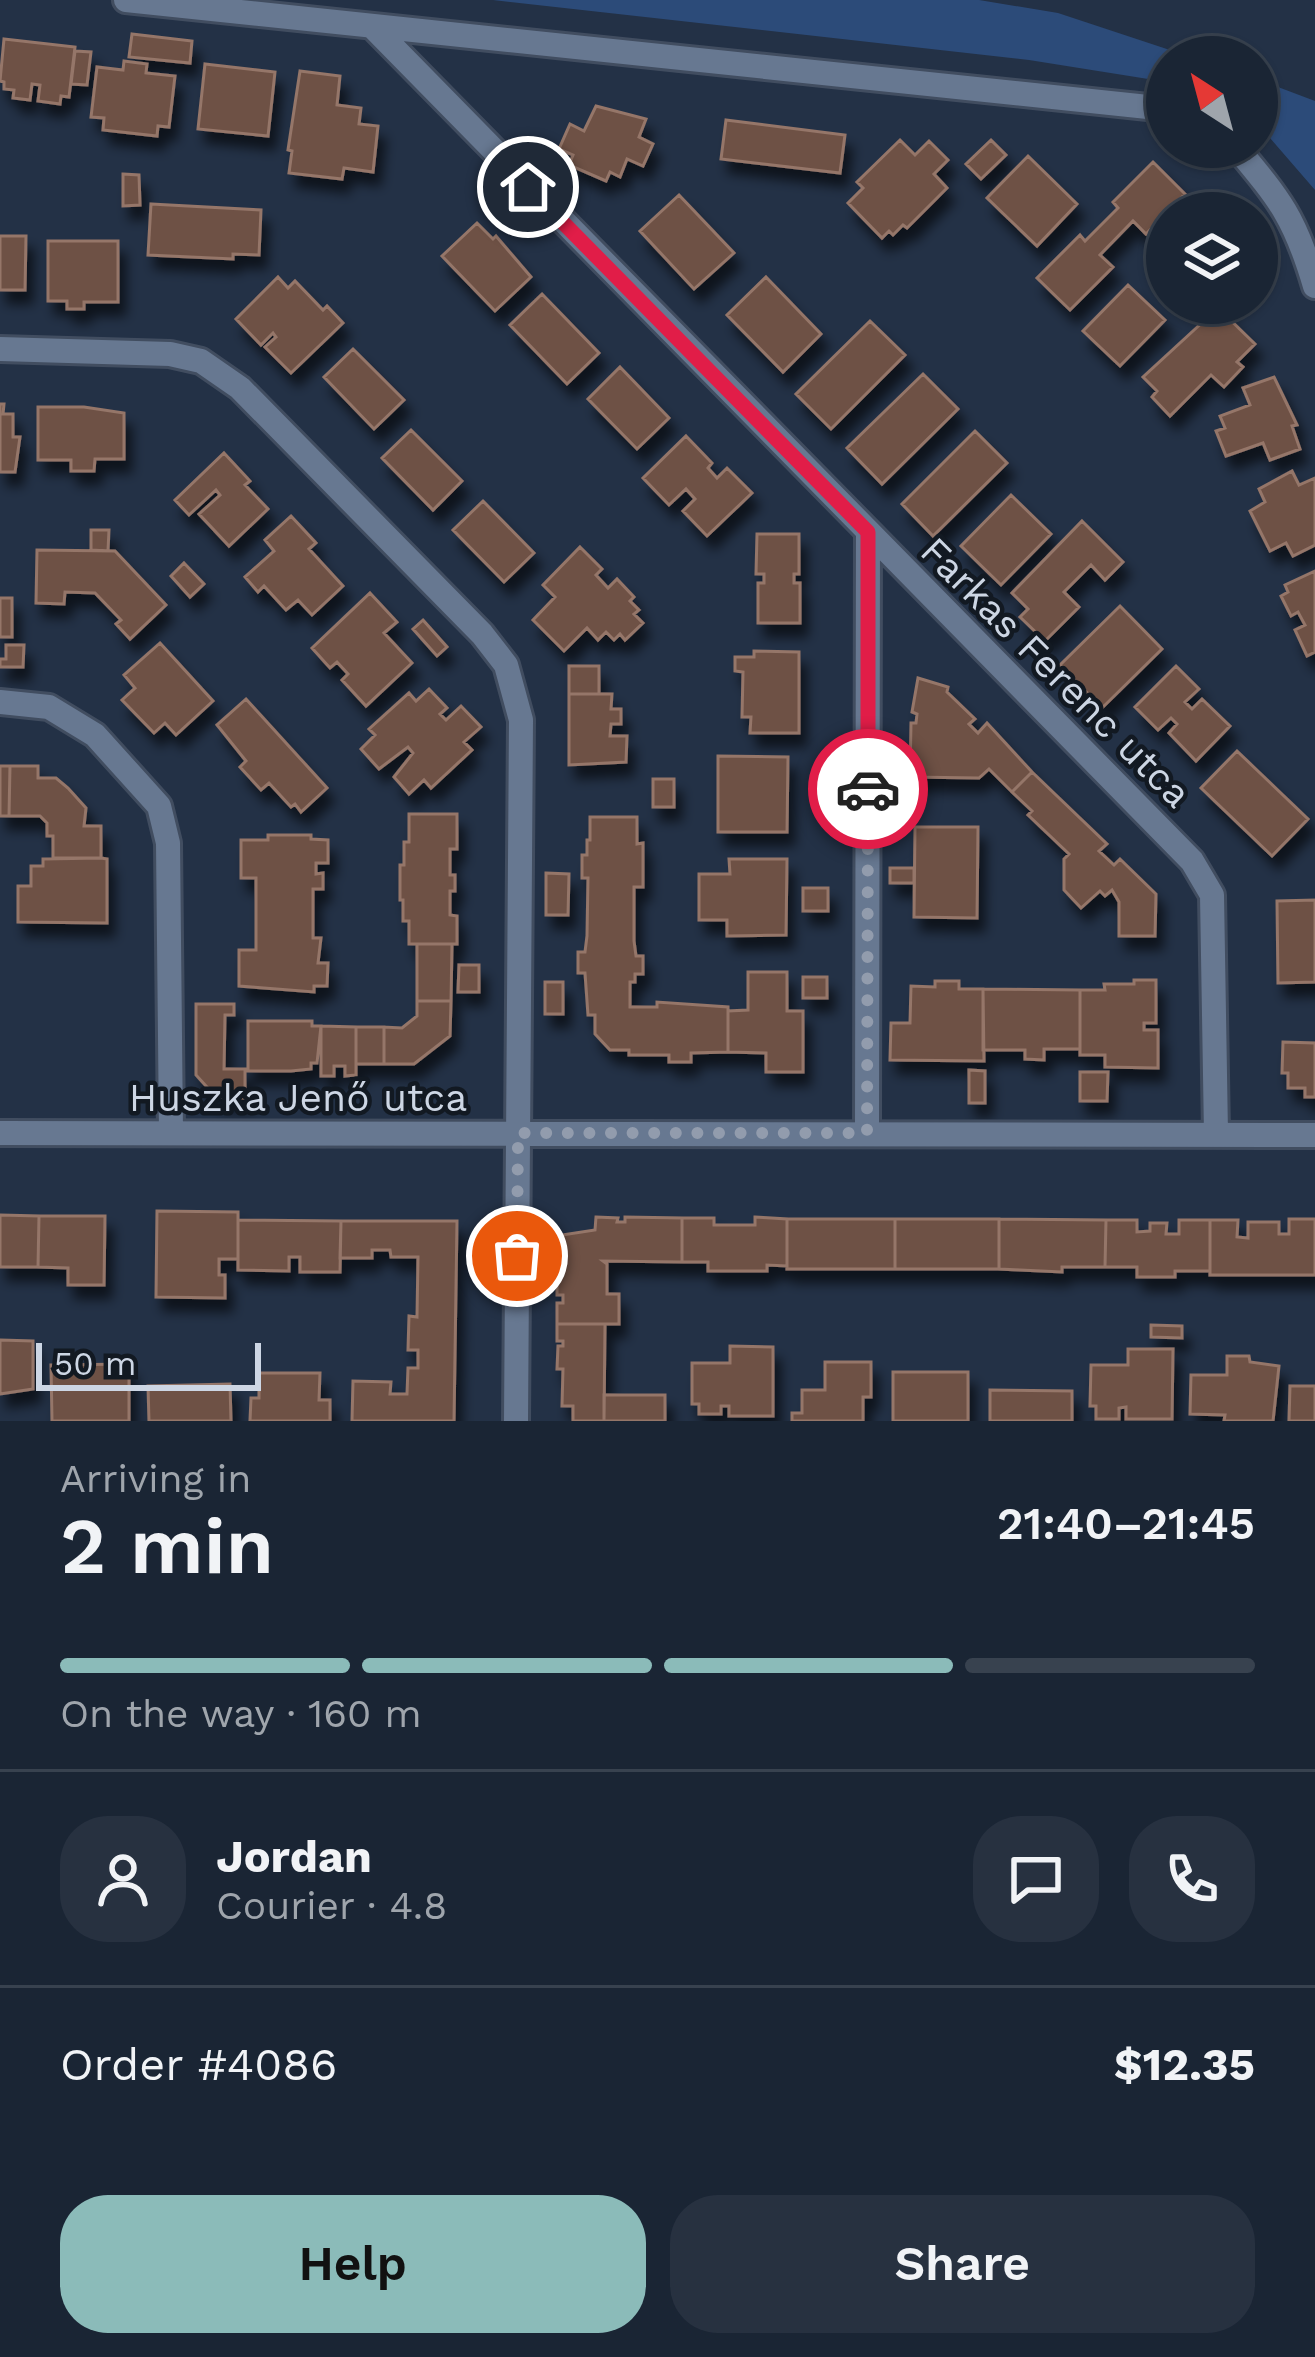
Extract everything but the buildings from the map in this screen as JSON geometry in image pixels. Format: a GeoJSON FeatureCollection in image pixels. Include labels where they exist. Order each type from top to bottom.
{"type":"FeatureCollection","features":[{"type":"Feature","properties":{"kind":"street"},"geometry":{"type":"LineString","coordinates":[[126,0],[1146,107]]}},
{"type":"Feature","properties":{"kind":"street","name":"Farkas Ferenc utca"},"geometry":{"type":"LineString","coordinates":[[372,26],[1192,861],[1212,896],[1216,1134]]}},
{"type":"Feature","properties":{"kind":"street"},"geometry":{"type":"LineString","coordinates":[[1253,168],[1296,226],[1315,286]]}},
{"type":"Feature","properties":{"kind":"street"},"geometry":{"type":"LineString","coordinates":[[0,349],[137,350],[201,361],[240,388],[506,664],[521,720],[516,1421]]}},
{"type":"Feature","properties":{"kind":"street"},"geometry":{"type":"LineString","coordinates":[[867,1133],[868,532]]}},
{"type":"Feature","properties":{"kind":"street"},"geometry":{"type":"LineString","coordinates":[[0,702],[49,707],[94,735],[159,806],[168,843],[171,1132]]}},
{"type":"Feature","properties":{"kind":"street","name":"Huszka Jenő utca"},"geometry":{"type":"LineString","coordinates":[[0,1133],[1315,1135]]}},
{"type":"Feature","properties":{"kind":"shaded area"},"geometry":{"type":"Polygon","coordinates":[[[493,0],[979,0],[1058,13],[1146,42],[1146,79],[1029,60],[493,0]]]}},
{"type":"Feature","properties":{"kind":"shaded area"},"geometry":{"type":"Polygon","coordinates":[[[1278,87],[1315,101],[1315,190],[1278,147],[1278,87]]]}},
{"type":"Feature","properties":{"kind":"way so far"},"geometry":{"type":"LineString","coordinates":[[517,1256],[518,1133],[867,1133],[868,789]]}},
{"type":"Feature","properties":{"kind":"route"},"geometry":{"type":"LineString","coordinates":[[528,187],[868,532],[868,789]]}}]}
